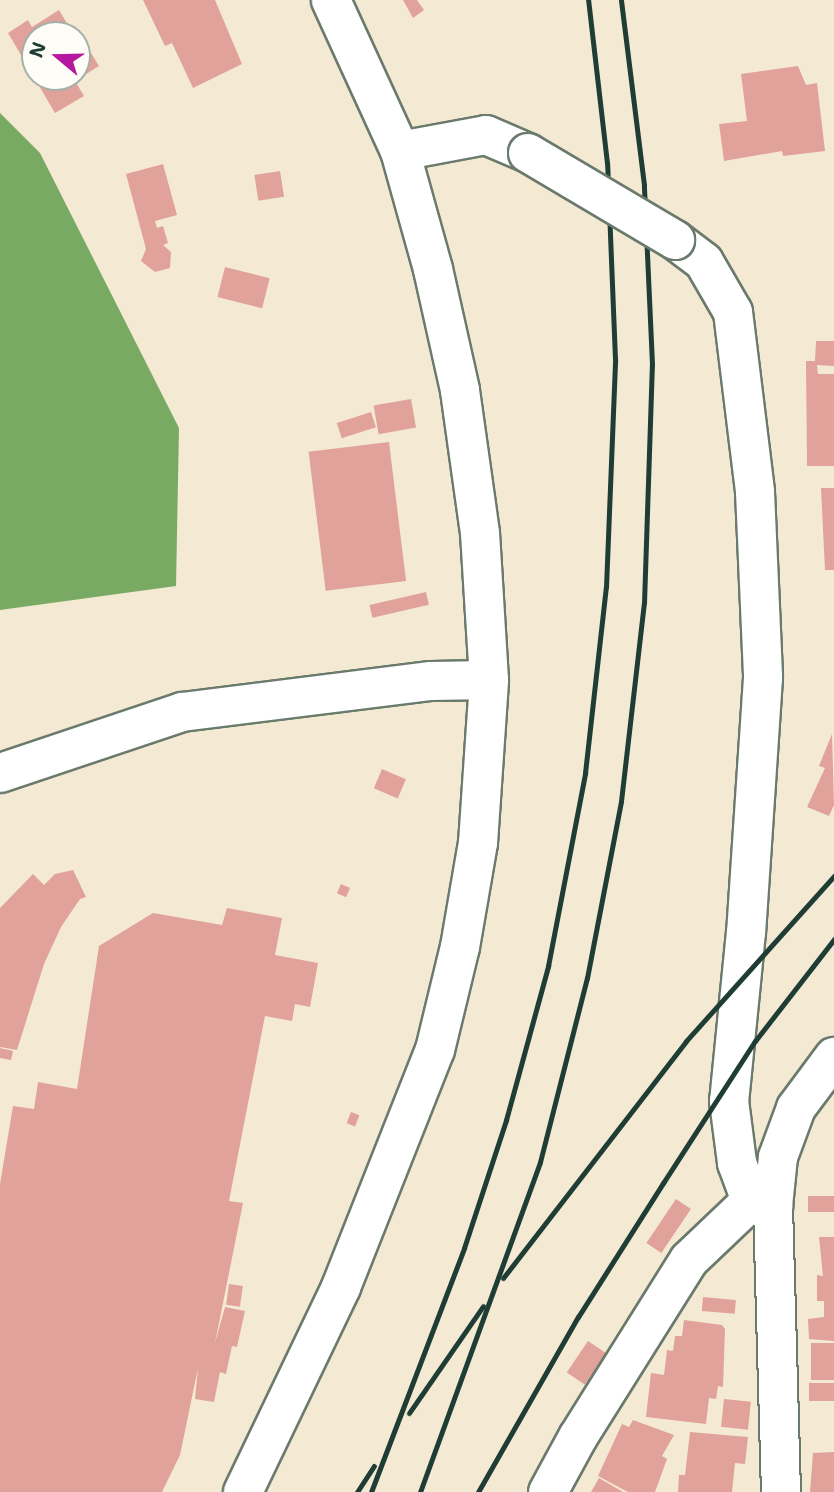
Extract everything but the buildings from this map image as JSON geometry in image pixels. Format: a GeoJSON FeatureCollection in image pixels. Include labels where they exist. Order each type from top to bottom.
{"type":"FeatureCollection","features":[{"type":"Feature","properties":{"kind":"street"},"geometry":{"type":"LineString","coordinates":[[243,1492],[341,1287],[435,1050],[460,947],[478,843],[489,680],[480,533],[460,390],[400,151],[331,0]]}},
{"type":"Feature","properties":{"kind":"street"},"geometry":{"type":"LineString","coordinates":[[400,151],[486,135],[528,153],[675,240],[704,262],[733,312],[755,492],[763,678],[746,932],[729,1101],[737,1163],[762,1204]]}},
{"type":"Feature","properties":{"kind":"street"},"geometry":{"type":"LineString","coordinates":[[0,773],[182,712],[431,681],[489,680]]}},
{"type":"Feature","properties":{"kind":"street"},"geometry":{"type":"LineString","coordinates":[[781,1492],[762,1204],[796,1108],[834,1057]]}},
{"type":"Feature","properties":{"kind":"street"},"geometry":{"type":"LineString","coordinates":[[548,1492],[578,1437],[689,1260],[762,1204]]}},
{"type":"Feature","properties":{"kind":"green space"},"geometry":{"type":"Polygon","coordinates":[[[0,113],[40,153],[179,428],[176,586],[0,610],[0,113]]]}},
{"type":"Feature","properties":{"kind":"railway"},"geometry":{"type":"LineString","coordinates":[[371,1492],[464,1248],[506,1120],[548,966],[585,773],[606,587],[615,359],[607,163],[588,0]]}},
{"type":"Feature","properties":{"kind":"railway"},"geometry":{"type":"LineString","coordinates":[[420,1492],[540,1162],[587,978],[621,801],[644,603],[652,364],[644,185],[621,0]]}},
{"type":"Feature","properties":{"kind":"railway"},"geometry":{"type":"LineString","coordinates":[[503,1278],[686,1041],[834,876]]}},
{"type":"Feature","properties":{"kind":"railway"},"geometry":{"type":"LineString","coordinates":[[478,1492],[578,1317],[663,1183],[755,1041],[834,939]]}},
{"type":"Feature","properties":{"kind":"railway"},"geometry":{"type":"LineString","coordinates":[[409,1413],[483,1306]]}},
{"type":"Feature","properties":{"kind":"railway"},"geometry":{"type":"LineString","coordinates":[[357,1492],[374,1466]]}}]}
